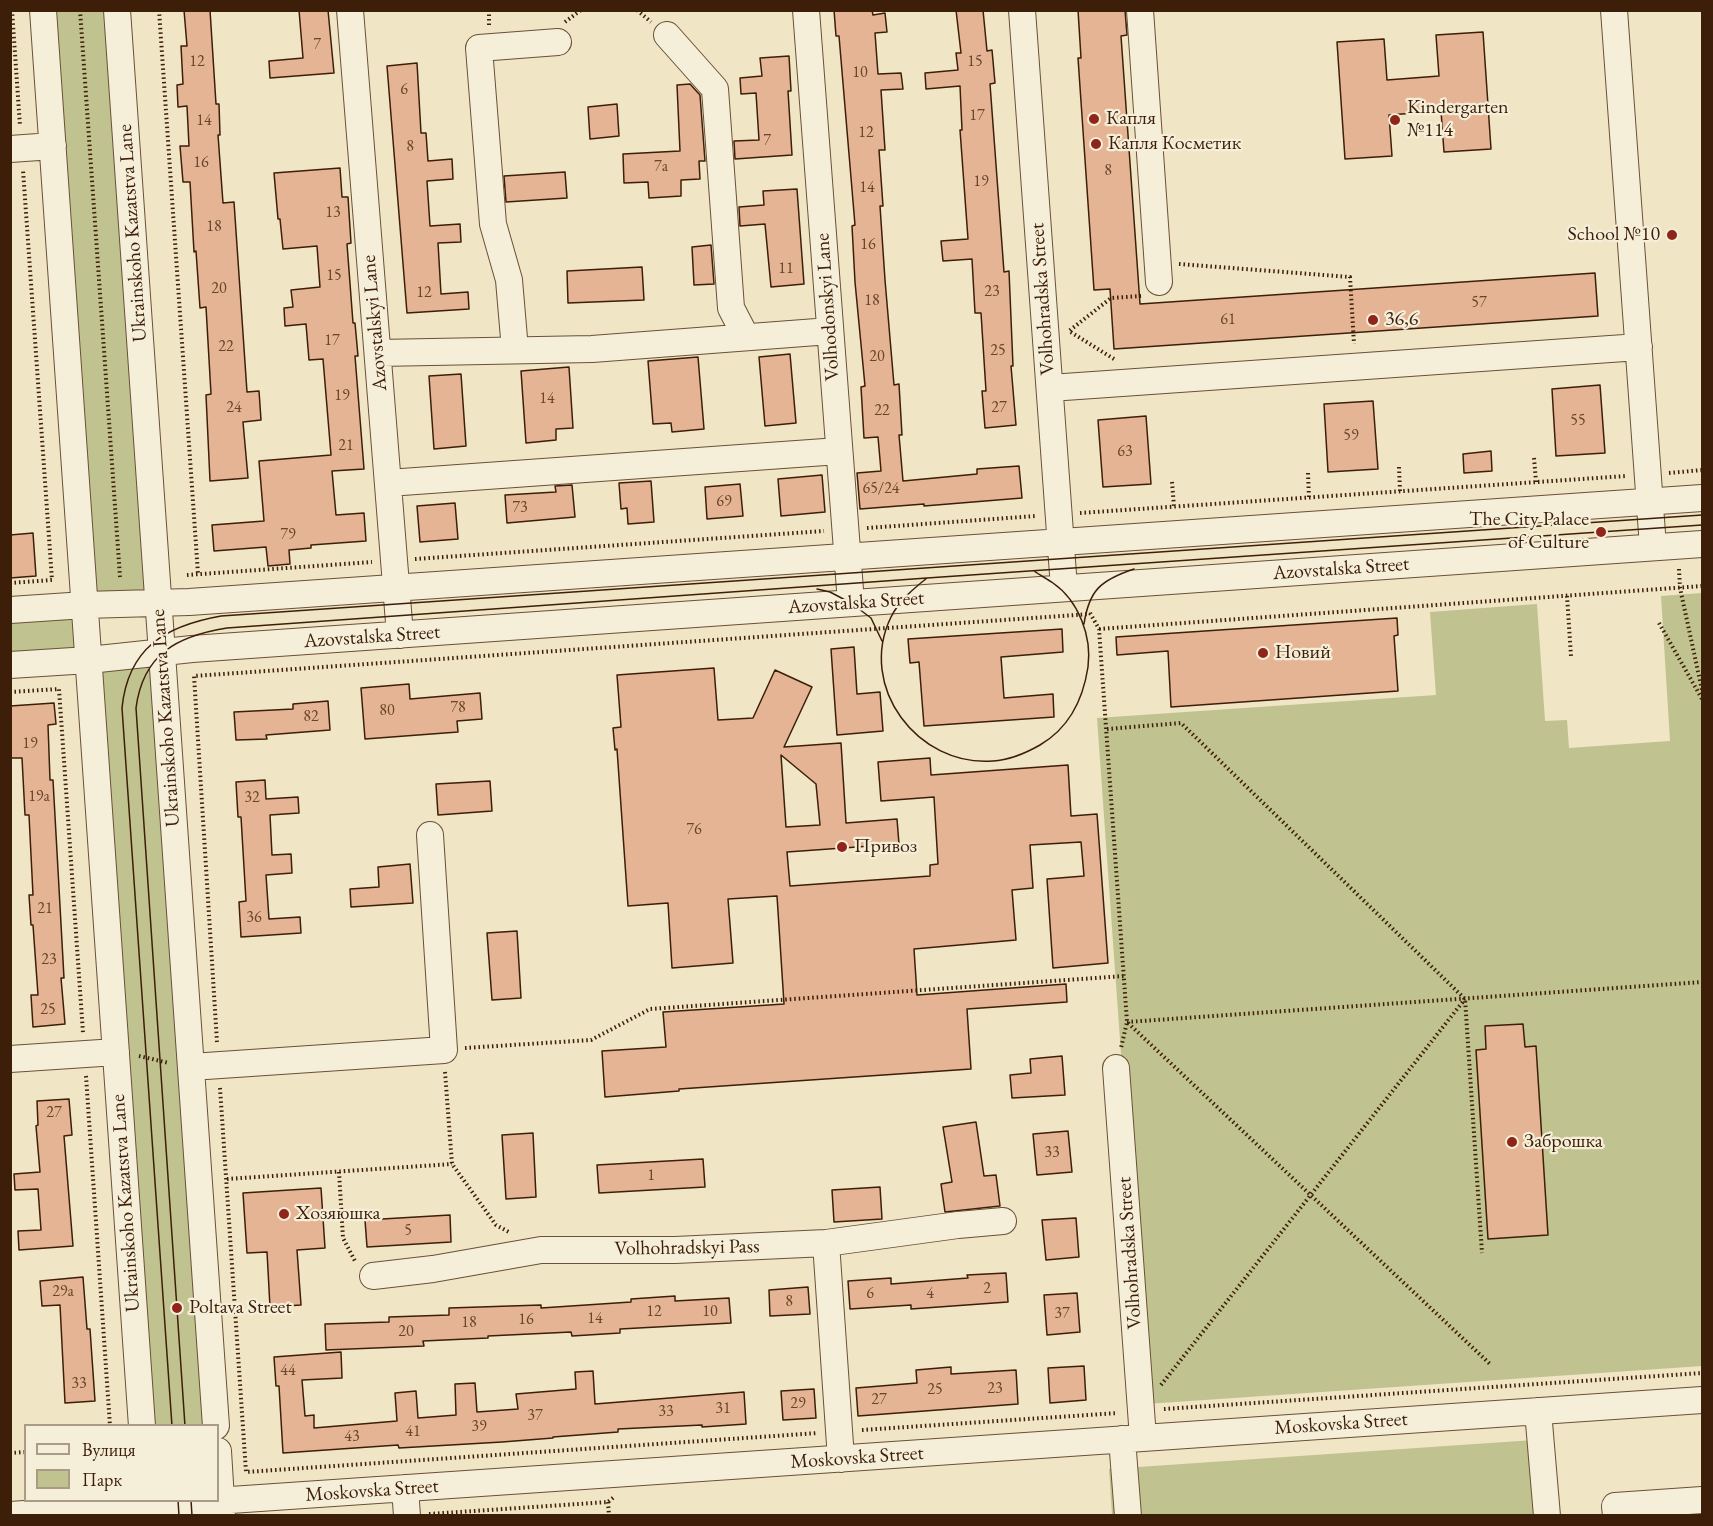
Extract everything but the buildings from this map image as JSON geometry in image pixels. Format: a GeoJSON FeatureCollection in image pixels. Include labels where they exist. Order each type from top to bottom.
{"type":"FeatureCollection","features":[{"type":"Feature","properties":{"kind":"street","name":"Ukrainskoho Kazatstva Lane"},"geometry":{"type":"LineString","coordinates":[[43,10],[142,1424]]}},
{"type":"Feature","properties":{"kind":"street","name":"Ukrainskoho Kazatstva Lane"},"geometry":{"type":"LineString","coordinates":[[117,10],[216,1424]]}},
{"type":"Feature","properties":{"kind":"street","name":"Azovstalskyi Lane"},"geometry":{"type":"LineString","coordinates":[[350,10],[400,635]]}},
{"type":"Feature","properties":{"kind":"street","name":"Volhodonskyi Lane"},"geometry":{"type":"LineString","coordinates":[[806,10],[851,603]]}},
{"type":"Feature","properties":{"kind":"street","name":"Volhohradska Street"},"geometry":{"type":"LineString","coordinates":[[1022,10],[1050,388],[1071,514],[1061,542],[1064,588]]}},
{"type":"Feature","properties":{"kind":"street"},"geometry":{"type":"LineString","coordinates":[[1140,10],[1158,272]]}},
{"type":"Feature","properties":{"kind":"street"},"geometry":{"type":"LineString","coordinates":[[1614,10],[1653,547]]}},
{"type":"Feature","properties":{"kind":"street"},"geometry":{"type":"LineString","coordinates":[[668,35],[715,89],[731,308],[746,337]]}},
{"type":"Feature","properties":{"kind":"street"},"geometry":{"type":"LineString","coordinates":[[515,350],[509,280],[493,224],[479,48],[558,42]]}},
{"type":"Feature","properties":{"kind":"street"},"geometry":{"type":"LineString","coordinates":[[16,148],[53,146]]}},
{"type":"Feature","properties":{"kind":"street"},"geometry":{"type":"LineString","coordinates":[[378,353],[592,349],[830,331]]}},
{"type":"Feature","properties":{"kind":"street"},"geometry":{"type":"LineString","coordinates":[[1050,388],[1639,347]]}},
{"type":"Feature","properties":{"kind":"street"},"geometry":{"type":"LineString","coordinates":[[388,483],[839,451]]}},
{"type":"Feature","properties":{"kind":"street"},"geometry":{"type":"LineString","coordinates":[[10,610],[85,605],[159,604],[1702,498]]}},
{"type":"Feature","properties":{"kind":"street","name":"Azovstalska Street"},"geometry":{"type":"LineString","coordinates":[[10,665],[89,660],[162,651],[1702,544]]}},
{"type":"Feature","properties":{"kind":"street"},"geometry":{"type":"LineString","coordinates":[[191,1067],[444,1050],[430,835]]}},
{"type":"Feature","properties":{"kind":"street"},"geometry":{"type":"LineString","coordinates":[[10,1059],[116,1052]]}},
{"type":"Feature","properties":{"kind":"street","name":"Volhohradska Street"},"geometry":{"type":"LineString","coordinates":[[1116,1068],[1141,1411],[1132,1439],[1128,1515]]}},
{"type":"Feature","properties":{"kind":"street","name":"Volhohradskyi Pass"},"geometry":{"type":"LineString","coordinates":[[373,1276],[433,1269],[542,1250],[675,1250],[826,1243],[1003,1221]]}},
{"type":"Feature","properties":{"kind":"street"},"geometry":{"type":"LineString","coordinates":[[826,1243],[841,1459]]}},
{"type":"Feature","properties":{"kind":"street","name":"Moskovska Street"},"geometry":{"type":"LineString","coordinates":[[10,1515],[147,1507],[221,1508],[405,1488],[1702,1400]]}},
{"type":"Feature","properties":{"kind":"street"},"geometry":{"type":"LineString","coordinates":[[1538,1411],[1547,1515]]}},
{"type":"Feature","properties":{"kind":"street"},"geometry":{"type":"LineString","coordinates":[[219,1470],[221,1508]]}},
{"type":"Feature","properties":{"kind":"street"},"geometry":{"type":"LineString","coordinates":[[405,1488],[407,1515]]}},
{"type":"Feature","properties":{"kind":"street"},"geometry":{"type":"LineString","coordinates":[[1616,1515],[1615,1506],[1702,1500]]}},
{"type":"Feature","properties":{"kind":"path"},"geometry":{"type":"LineString","coordinates":[[10,583],[52,580],[16,148],[12,10]]}},
{"type":"Feature","properties":{"kind":"path"},"geometry":{"type":"LineString","coordinates":[[80,10],[120,577]]}},
{"type":"Feature","properties":{"kind":"path"},"geometry":{"type":"LineString","coordinates":[[159,10],[198,574]]}},
{"type":"Feature","properties":{"kind":"path"},"geometry":{"type":"LineString","coordinates":[[1158,272],[1350,277],[1356,367]]}},
{"type":"Feature","properties":{"kind":"path"},"geometry":{"type":"LineString","coordinates":[[1111,298],[1070,331],[1147,381]]}},
{"type":"Feature","properties":{"kind":"path"},"geometry":{"type":"LineString","coordinates":[[1534,458],[1536,482]]}},
{"type":"Feature","properties":{"kind":"path"},"geometry":{"type":"LineString","coordinates":[[1399,467],[1401,491]]}},
{"type":"Feature","properties":{"kind":"path"},"geometry":{"type":"LineString","coordinates":[[187,574],[1702,470]]}},
{"type":"Feature","properties":{"kind":"path"},"geometry":{"type":"LineString","coordinates":[[1308,473],[1310,498]]}},
{"type":"Feature","properties":{"kind":"path"},"geometry":{"type":"LineString","coordinates":[[1172,482],[1174,507]]}},
{"type":"Feature","properties":{"kind":"path"},"geometry":{"type":"LineString","coordinates":[[1099,629],[1702,586]]}},
{"type":"Feature","properties":{"kind":"path"},"geometry":{"type":"LineString","coordinates":[[1680,588],[1702,690]]}},
{"type":"Feature","properties":{"kind":"path"},"geometry":{"type":"LineString","coordinates":[[1567,596],[1571,656]]}},
{"type":"Feature","properties":{"kind":"path"},"geometry":{"type":"LineString","coordinates":[[194,676],[1090,614],[1099,629],[1127,1022],[1490,1364]]}},
{"type":"Feature","properties":{"kind":"path"},"geometry":{"type":"LineString","coordinates":[[1659,623],[1702,699]]}},
{"type":"Feature","properties":{"kind":"path"},"geometry":{"type":"LineString","coordinates":[[10,692],[59,689]]}},
{"type":"Feature","properties":{"kind":"path"},"geometry":{"type":"LineString","coordinates":[[1107,729],[1181,723],[1465,999],[1482,1253]]}},
{"type":"Feature","properties":{"kind":"path"},"geometry":{"type":"LineString","coordinates":[[542,1250],[496,1225],[452,1164],[444,1050],[591,1040],[650,1009],[1124,976]]}},
{"type":"Feature","properties":{"kind":"path"},"geometry":{"type":"LineString","coordinates":[[1127,1022],[1702,982]]}},
{"type":"Feature","properties":{"kind":"path"},"geometry":{"type":"LineString","coordinates":[[1141,1411],[1465,999]]}},
{"type":"Feature","properties":{"kind":"path"},"geometry":{"type":"LineString","coordinates":[[116,1052],[191,1067]]}},
{"type":"Feature","properties":{"kind":"path"},"geometry":{"type":"LineString","coordinates":[[227,1179],[452,1164]]}},
{"type":"Feature","properties":{"kind":"path"},"geometry":{"type":"LineString","coordinates":[[339,1172],[343,1238]]}},
{"type":"Feature","properties":{"kind":"path"},"geometry":{"type":"LineString","coordinates":[[246,1472],[1702,1373]]}},
{"type":"Feature","properties":{"kind":"path"},"geometry":{"type":"LineString","coordinates":[[407,1515],[608,1502],[609,1515]]}},
{"type":"Feature","properties":{"kind":"green space"},"geometry":{"type":"Polygon","coordinates":[[[50,11],[111,11],[151,596],[92,596],[50,11]]]}},
{"type":"Feature","properties":{"kind":"green space"},"geometry":{"type":"Polygon","coordinates":[[[1702,593],[1702,1366],[1146,1404],[1097,718],[1436,695],[1430,612],[1537,604],[1545,721],[1567,720],[1569,748],[1670,741],[1661,596],[1702,593]]]}},
{"type":"Feature","properties":{"kind":"green space"},"geometry":{"type":"Polygon","coordinates":[[[79,612],[82,655],[11,660],[11,617],[79,612]]]}},
{"type":"Feature","properties":{"kind":"green space"},"geometry":{"type":"Polygon","coordinates":[[[156,660],[209,1424],[149,1424],[96,665],[156,660]]]}},
{"type":"Feature","properties":{"kind":"green space"},"geometry":{"type":"Polygon","coordinates":[[[1534,1440],[1540,1515],[1112,1515],[1109,1469],[1534,1440]]]}},
{"type":"Feature","properties":{"kind":"tram line"},"geometry":{"type":"LineString","coordinates":[[172,1424],[122,708],[132,670],[141,655],[167,634],[183,626],[221,616],[1702,515]]}},
{"type":"Feature","properties":{"kind":"tram line"},"geometry":{"type":"LineString","coordinates":[[185,1424],[136,708],[146,674],[165,651],[178,643],[193,636],[227,628],[1702,525]]}},
{"type":"Feature","properties":{"kind":"tram line"},"geometry":{"type":"LineString","coordinates":[[1084,624],[1089,603],[1098,588],[1113,577],[1134,569]]}},
{"type":"Feature","properties":{"kind":"tram line"},"geometry":{"type":"LineString","coordinates":[[927,578],[902,601],[891,617],[883,644],[882,670],[889,695],[901,718],[919,737],[941,751],[966,759],[993,761],[1023,753],[1050,738],[1067,722],[1078,702],[1086,679],[1089,656],[1082,620],[1062,591],[1034,571]]}},
{"type":"Feature","properties":{"kind":"tram line"},"geometry":{"type":"LineString","coordinates":[[817,589],[830,592],[851,603],[871,618],[882,641]]}},
{"type":"Feature","properties":{"kind":"tram line"},"geometry":{"type":"LineString","coordinates":[[178,1502],[179,1516]]}},
{"type":"Feature","properties":{"kind":"tram line"},"geometry":{"type":"LineString","coordinates":[[191,1502],[192,1516]]}},
{"type":"Feature","properties":{"kind":"place","name":"Капля"},"geometry":{"type":"Point","coordinates":[1094,119]}},
{"type":"Feature","properties":{"kind":"place","name":"Kindergarten №114"},"geometry":{"type":"Point","coordinates":[1395,120]}},
{"type":"Feature","properties":{"kind":"place","name":"Капля Косметик"},"geometry":{"type":"Point","coordinates":[1096,144]}},
{"type":"Feature","properties":{"kind":"place","name":"School №10"},"geometry":{"type":"Point","coordinates":[1672,235]}},
{"type":"Feature","properties":{"kind":"place","name":"36,6"},"geometry":{"type":"Point","coordinates":[1373,320]}},
{"type":"Feature","properties":{"kind":"place","name":"The City Palace of Culture"},"geometry":{"type":"Point","coordinates":[1601,532]}},
{"type":"Feature","properties":{"kind":"place","name":"Новий"},"geometry":{"type":"Point","coordinates":[1263,653]}},
{"type":"Feature","properties":{"kind":"place","name":"Привоз"},"geometry":{"type":"Point","coordinates":[842,847]}},
{"type":"Feature","properties":{"kind":"place","name":"Заброшка"},"geometry":{"type":"Point","coordinates":[1512,1142]}},
{"type":"Feature","properties":{"kind":"place","name":"Хозяюшка"},"geometry":{"type":"Point","coordinates":[284,1214]}},
{"type":"Feature","properties":{"kind":"place","name":"Poltava Street"},"geometry":{"type":"Point","coordinates":[177,1308]}}]}
